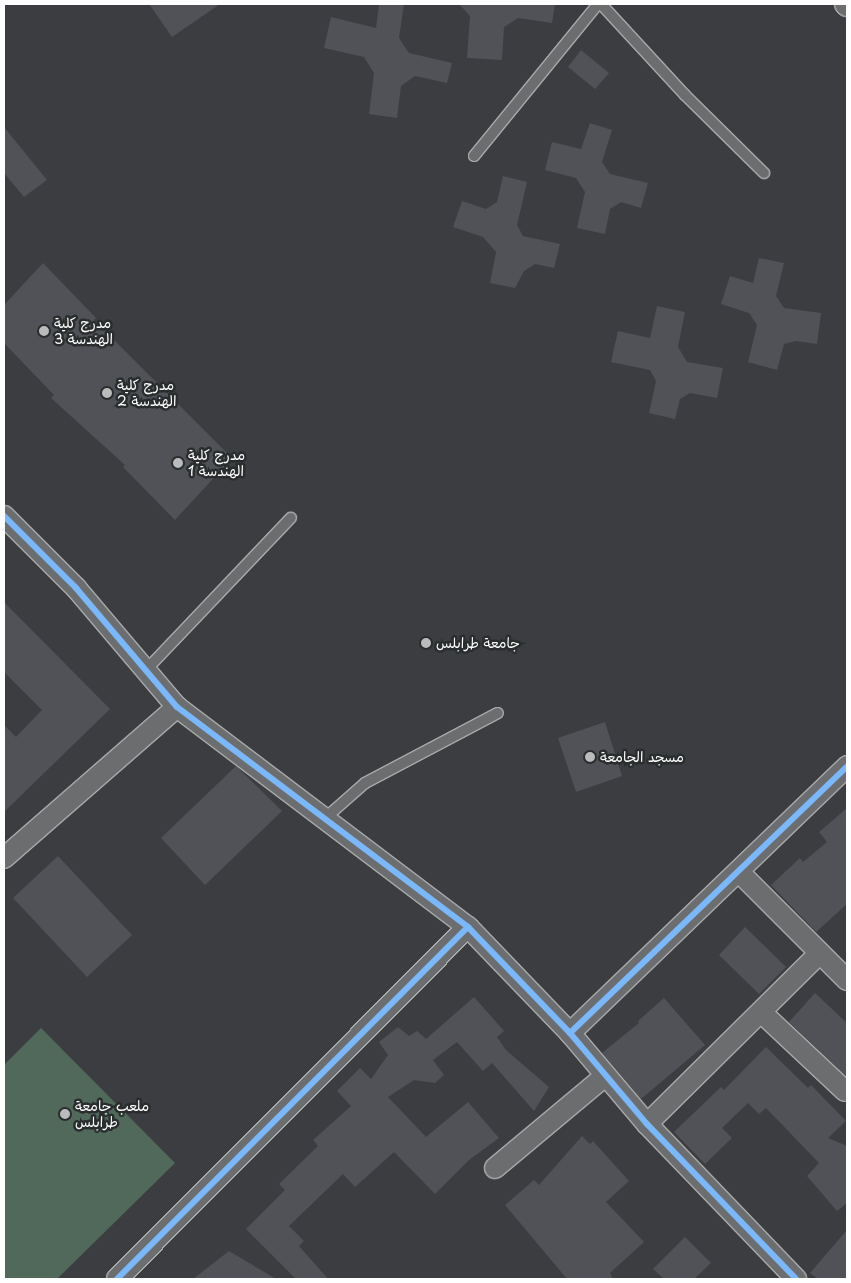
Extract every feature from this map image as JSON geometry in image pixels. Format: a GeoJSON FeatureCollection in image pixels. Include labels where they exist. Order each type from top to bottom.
{"type":"FeatureCollection","features":[{"type":"Feature","properties":{"kind":"street"},"geometry":{"type":"LineString","coordinates":[[4,516],[76,588],[177,707],[323,820],[468,927],[570,1033],[647,1124],[796,1279]]}},
{"type":"Feature","properties":{"kind":"street"},"geometry":{"type":"LineString","coordinates":[[4,858],[177,707]]}},
{"type":"Feature","properties":{"kind":"street"},"geometry":{"type":"LineString","coordinates":[[570,1033],[847,766]]}},
{"type":"Feature","properties":{"kind":"street"},"geometry":{"type":"LineString","coordinates":[[739,872],[847,980]]}},
{"type":"Feature","properties":{"kind":"street"},"geometry":{"type":"LineString","coordinates":[[117,1279],[468,927]]}},
{"type":"Feature","properties":{"kind":"street"},"geometry":{"type":"LineString","coordinates":[[647,1124],[762,1013],[819,954]]}},
{"type":"Feature","properties":{"kind":"street"},"geometry":{"type":"LineString","coordinates":[[762,1013],[845,1092]]}},
{"type":"Feature","properties":{"kind":"street"},"geometry":{"type":"LineString","coordinates":[[495,1168],[605,1076]]}},
{"type":"Feature","properties":{"kind":"lane"},"geometry":{"type":"LineString","coordinates":[[474,156],[599,4],[685,96],[764,173]]}},
{"type":"Feature","properties":{"kind":"lane"},"geometry":{"type":"LineString","coordinates":[[146,670],[291,518]]}},
{"type":"Feature","properties":{"kind":"lane"},"geometry":{"type":"LineString","coordinates":[[323,820],[364,783],[498,713]]}},
{"type":"Feature","properties":{"kind":"green space","name":"ملعب جامعة طرابلس"},"geometry":{"type":"Polygon","coordinates":[[[41,1028],[175,1163],[57,1279],[4,1279],[4,1065],[41,1028]]]}},
{"type":"Feature","properties":{"kind":"building"},"geometry":{"type":"Polygon","coordinates":[[[149,4],[220,4],[172,37],[149,4]]]}},
{"type":"Feature","properties":{"kind":"building"},"geometry":{"type":"Polygon","coordinates":[[[379,4],[404,4],[399,38],[409,53],[452,63],[447,83],[415,76],[401,86],[397,118],[369,114],[374,73],[364,57],[324,48],[331,17],[376,28],[379,4]]]}},
{"type":"Feature","properties":{"kind":"building"},"geometry":{"type":"Polygon","coordinates":[[[459,4],[555,4],[552,23],[518,18],[504,27],[502,60],[467,58],[470,16],[459,4]]]}},
{"type":"Feature","properties":{"kind":"building"},"geometry":{"type":"Polygon","coordinates":[[[581,50],[609,73],[595,89],[568,67],[581,50]]]}},
{"type":"Feature","properties":{"kind":"building"},"geometry":{"type":"Polygon","coordinates":[[[590,123],[612,130],[602,162],[610,174],[648,183],[641,208],[621,202],[610,209],[605,234],[577,228],[585,192],[576,178],[545,170],[552,142],[581,149],[590,123]]]}},
{"type":"Feature","properties":{"kind":"building"},"geometry":{"type":"Polygon","coordinates":[[[4,127],[47,180],[24,197],[4,173],[4,127]]]}},
{"type":"Feature","properties":{"kind":"building"},"geometry":{"type":"Polygon","coordinates":[[[503,176],[527,182],[517,225],[523,236],[560,244],[554,268],[535,264],[524,271],[515,288],[490,283],[496,252],[483,237],[453,227],[462,201],[486,209],[497,202],[503,176]]]}},
{"type":"Feature","properties":{"kind":"building"},"geometry":{"type":"Polygon","coordinates":[[[759,258],[784,263],[776,296],[784,308],[821,313],[817,344],[796,341],[784,344],[777,370],[748,362],[757,325],[749,313],[721,304],[730,276],[753,283],[759,258]]]}},
{"type":"Feature","properties":{"kind":"building"},"geometry":{"type":"Polygon","coordinates":[[[43,263],[96,318],[94,320],[232,458],[175,520],[123,467],[125,465],[51,398],[54,395],[4,343],[4,305],[43,263]]]}},
{"type":"Feature","properties":{"kind":"building"},"geometry":{"type":"Polygon","coordinates":[[[657,306],[685,312],[678,347],[687,362],[723,368],[717,398],[690,393],[680,399],[675,419],[649,413],[656,381],[650,370],[611,362],[618,331],[650,338],[657,306]]]}},
{"type":"Feature","properties":{"kind":"building"},"geometry":{"type":"Polygon","coordinates":[[[4,602],[110,709],[4,812],[4,725],[16,737],[42,710],[4,672],[4,602]]]}},
{"type":"Feature","properties":{"kind":"building","name":"مسجد الجامعة"},"geometry":{"type":"Polygon","coordinates":[[[605,722],[622,776],[576,792],[558,738],[605,722]]]}},
{"type":"Feature","properties":{"kind":"building"},"geometry":{"type":"Polygon","coordinates":[[[236,766],[282,811],[205,885],[161,838],[236,766]]]}},
{"type":"Feature","properties":{"kind":"building"},"geometry":{"type":"Polygon","coordinates":[[[847,808],[847,904],[816,932],[771,885],[800,858],[803,862],[827,842],[819,832],[847,808]]]}},
{"type":"Feature","properties":{"kind":"building"},"geometry":{"type":"Polygon","coordinates":[[[58,856],[132,935],[87,977],[13,898],[58,856]]]}},
{"type":"Feature","properties":{"kind":"building"},"geometry":{"type":"Polygon","coordinates":[[[745,927],[786,967],[759,994],[719,955],[745,927]]]}},
{"type":"Feature","properties":{"kind":"building"},"geometry":{"type":"Polygon","coordinates":[[[815,993],[847,1023],[847,1077],[789,1022],[815,993]]]}},
{"type":"Feature","properties":{"kind":"building"},"geometry":{"type":"Polygon","coordinates":[[[474,997],[504,1031],[497,1037],[506,1050],[549,1087],[534,1111],[492,1063],[483,1071],[457,1042],[433,1060],[444,1075],[435,1083],[414,1080],[388,1097],[426,1137],[468,1102],[499,1138],[469,1160],[435,1194],[394,1152],[355,1187],[343,1174],[289,1226],[304,1241],[299,1246],[328,1279],[296,1279],[246,1229],[285,1190],[279,1184],[318,1146],[313,1140],[351,1106],[337,1091],[360,1068],[371,1079],[388,1055],[379,1042],[398,1027],[409,1036],[417,1031],[426,1039],[474,997]]]}},
{"type":"Feature","properties":{"kind":"building"},"geometry":{"type":"Polygon","coordinates":[[[664,998],[705,1045],[641,1099],[602,1053],[639,1023],[638,1021],[664,998]]]}},
{"type":"Feature","properties":{"kind":"building"},"geometry":{"type":"Polygon","coordinates":[[[766,1047],[808,1088],[811,1085],[846,1121],[828,1138],[847,1146],[847,1203],[837,1211],[807,1176],[819,1163],[766,1108],[759,1114],[748,1103],[722,1128],[732,1138],[705,1164],[674,1132],[721,1087],[724,1090],[766,1047]]]}},
{"type":"Feature","properties":{"kind":"building"},"geometry":{"type":"Polygon","coordinates":[[[582,1136],[590,1144],[593,1141],[629,1181],[606,1202],[644,1242],[610,1273],[613,1279],[567,1279],[505,1205],[534,1180],[539,1185],[582,1136]]]}},
{"type":"Feature","properties":{"kind":"building"},"geometry":{"type":"Polygon","coordinates":[[[847,1230],[847,1279],[818,1279],[810,1273],[847,1230]]]}},
{"type":"Feature","properties":{"kind":"building"},"geometry":{"type":"Polygon","coordinates":[[[685,1237],[711,1263],[694,1279],[664,1279],[653,1269],[685,1237]]]}},
{"type":"Feature","properties":{"kind":"building"},"geometry":{"type":"Polygon","coordinates":[[[229,1251],[276,1279],[193,1279],[229,1251]]]}},
{"type":"Feature","properties":{"kind":"cycle path"},"geometry":{"type":"LineString","coordinates":[[4,516],[76,588],[177,707],[468,927],[570,1033],[647,1124],[796,1279]]}},
{"type":"Feature","properties":{"kind":"cycle path"},"geometry":{"type":"LineString","coordinates":[[570,1033],[847,766]]}},
{"type":"Feature","properties":{"kind":"cycle path"},"geometry":{"type":"LineString","coordinates":[[117,1279],[468,927]]}},
{"type":"Feature","properties":{"kind":"place","name":"مدرج كلية الهندسة 3"},"geometry":{"type":"Point","coordinates":[44,331]}},
{"type":"Feature","properties":{"kind":"place","name":"مدرج كلية الهندسة 2"},"geometry":{"type":"Point","coordinates":[107,393]}},
{"type":"Feature","properties":{"kind":"place","name":"مدرج كلية الهندسة 1"},"geometry":{"type":"Point","coordinates":[178,463]}},
{"type":"Feature","properties":{"kind":"place","name":"جامعة طرابلس"},"geometry":{"type":"Point","coordinates":[426,643]}},
{"type":"Feature","properties":{"kind":"place","name":"مسجد الجامعة"},"geometry":{"type":"Point","coordinates":[590,757]}},
{"type":"Feature","properties":{"kind":"place","name":"ملعب جامعة طرابلس"},"geometry":{"type":"Point","coordinates":[65,1114]}}]}
